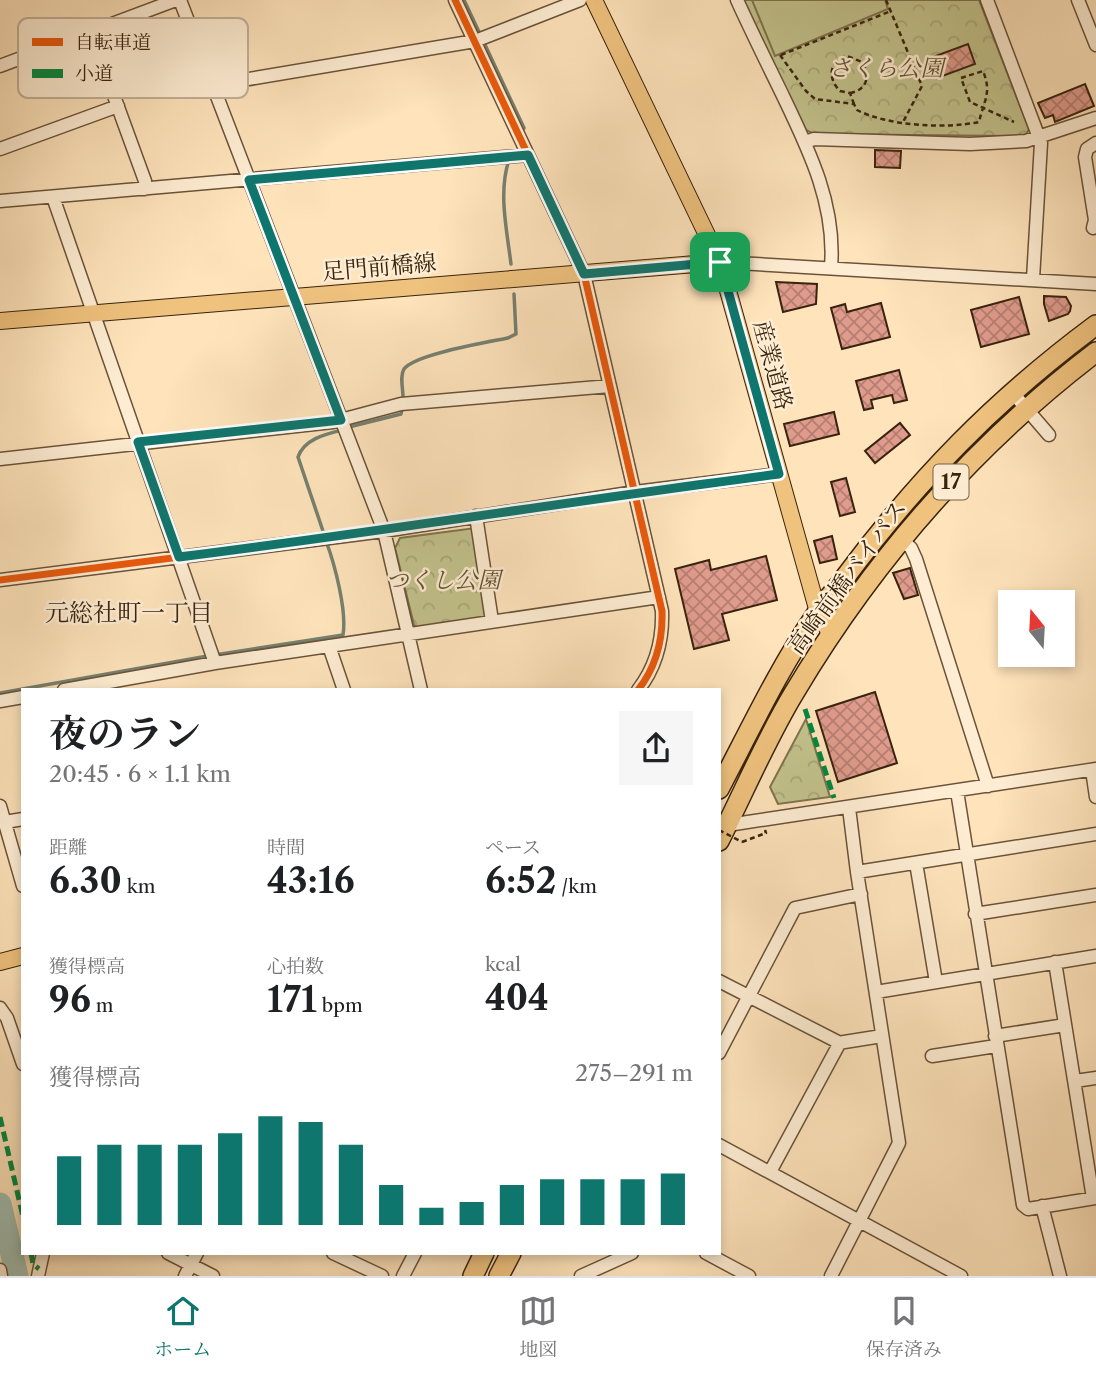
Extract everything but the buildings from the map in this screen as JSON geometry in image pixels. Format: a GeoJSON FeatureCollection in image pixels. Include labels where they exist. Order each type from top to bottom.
{"type":"FeatureCollection","features":[{"type":"Feature","properties":{"kind":"highway","name":"高崎前橋バイパス"},"geometry":{"type":"LineString","coordinates":[[721,785],[769,694],[818,612],[919,483],[1012,392],[1096,325]]}},
{"type":"Feature","properties":{"kind":"highway","name":"高崎前橋バイパス"},"geometry":{"type":"LineString","coordinates":[[721,831],[793,694],[831,635],[902,540],[978,453],[1026,409],[1096,352]]}},
{"type":"Feature","properties":{"kind":"highway"},"geometry":{"type":"LineString","coordinates":[[473,1276],[483,1255]]}},
{"type":"Feature","properties":{"kind":"highway"},"geometry":{"type":"LineString","coordinates":[[499,1276],[510,1255]]}},
{"type":"Feature","properties":{"kind":"main road","name":"産業道路"},"geometry":{"type":"LineString","coordinates":[[594,0],[720,262],[818,612],[831,635]]}},
{"type":"Feature","properties":{"kind":"main road","name":"足門前橋線"},"geometry":{"type":"LineString","coordinates":[[0,321],[720,262]]}},
{"type":"Feature","properties":{"kind":"main road"},"geometry":{"type":"LineString","coordinates":[[0,962],[21,957]]}},
{"type":"Feature","properties":{"kind":"street"},"geometry":{"type":"LineString","coordinates":[[131,18],[178,0],[185,18]]}},
{"type":"Feature","properties":{"kind":"street"},"geometry":{"type":"LineString","coordinates":[[455,0],[584,274],[662,611],[661,638],[650,671],[639,688]]}},
{"type":"Feature","properties":{"kind":"street"},"geometry":{"type":"LineString","coordinates":[[248,79],[475,41],[580,0]]}},
{"type":"Feature","properties":{"kind":"street"},"geometry":{"type":"LineString","coordinates":[[737,0],[805,142],[820,181],[830,215],[831,267]]}},
{"type":"Feature","properties":{"kind":"street"},"geometry":{"type":"LineString","coordinates":[[987,0],[1040,138],[1033,279]]}},
{"type":"Feature","properties":{"kind":"street"},"geometry":{"type":"LineString","coordinates":[[1078,0],[1096,45]]}},
{"type":"Feature","properties":{"kind":"street"},"geometry":{"type":"LineString","coordinates":[[0,66],[18,59]]}},
{"type":"Feature","properties":{"kind":"street"},"geometry":{"type":"LineString","coordinates":[[115,98],[145,181],[145,189]]}},
{"type":"Feature","properties":{"kind":"street"},"geometry":{"type":"LineString","coordinates":[[218,98],[384,531],[420,688]]}},
{"type":"Feature","properties":{"kind":"street"},"geometry":{"type":"LineString","coordinates":[[0,149],[118,106]]}},
{"type":"Feature","properties":{"kind":"street"},"geometry":{"type":"LineString","coordinates":[[805,142],[814,139],[970,144],[1026,141],[1096,118]]}},
{"type":"Feature","properties":{"kind":"street"},"geometry":{"type":"LineString","coordinates":[[1093,228],[1095,220],[1085,157],[1087,149],[1096,143]]}},
{"type":"Feature","properties":{"kind":"street"},"geometry":{"type":"LineString","coordinates":[[0,201],[528,155]]}},
{"type":"Feature","properties":{"kind":"street"},"geometry":{"type":"LineString","coordinates":[[53,197],[215,663]]}},
{"type":"Feature","properties":{"kind":"street"},"geometry":{"type":"LineString","coordinates":[[720,262],[1096,284]]}},
{"type":"Feature","properties":{"kind":"street"},"geometry":{"type":"LineString","coordinates":[[0,459],[341,420],[396,405],[610,387]]}},
{"type":"Feature","properties":{"kind":"street"},"geometry":{"type":"LineString","coordinates":[[1012,392],[1048,435]]}},
{"type":"Feature","properties":{"kind":"street"},"geometry":{"type":"LineString","coordinates":[[0,580],[384,531],[635,492],[779,474]]}},
{"type":"Feature","properties":{"kind":"street"},"geometry":{"type":"LineString","coordinates":[[476,516],[492,621]]}},
{"type":"Feature","properties":{"kind":"street"},"geometry":{"type":"LineString","coordinates":[[902,540],[913,551],[916,559],[988,786]]}},
{"type":"Feature","properties":{"kind":"street"},"geometry":{"type":"LineString","coordinates":[[85,688],[137,683],[215,663],[659,597]]}},
{"type":"Feature","properties":{"kind":"street"},"geometry":{"type":"LineString","coordinates":[[329,646],[343,688]]}},
{"type":"Feature","properties":{"kind":"street"},"geometry":{"type":"LineString","coordinates":[[0,701],[21,697]]}},
{"type":"Feature","properties":{"kind":"street"},"geometry":{"type":"LineString","coordinates":[[721,831],[1094,769],[1096,797]]}},
{"type":"Feature","properties":{"kind":"street"},"geometry":{"type":"LineString","coordinates":[[957,791],[995,1041],[1023,1205],[1028,1209],[1094,1198],[1055,962]]}},
{"type":"Feature","properties":{"kind":"street"},"geometry":{"type":"LineString","coordinates":[[0,806],[21,879]]}},
{"type":"Feature","properties":{"kind":"street"},"geometry":{"type":"LineString","coordinates":[[831,1276],[899,1146],[849,808]]}},
{"type":"Feature","properties":{"kind":"street"},"geometry":{"type":"LineString","coordinates":[[5,822],[21,819]]}},
{"type":"Feature","properties":{"kind":"street"},"geometry":{"type":"LineString","coordinates":[[857,872],[1096,834]]}},
{"type":"Feature","properties":{"kind":"street"},"geometry":{"type":"LineString","coordinates":[[916,863],[936,982]]}},
{"type":"Feature","properties":{"kind":"street"},"geometry":{"type":"LineString","coordinates":[[721,1049],[795,908],[860,894]]}},
{"type":"Feature","properties":{"kind":"street"},"geometry":{"type":"LineString","coordinates":[[975,914],[1096,895]]}},
{"type":"Feature","properties":{"kind":"street"},"geometry":{"type":"LineString","coordinates":[[876,992],[1096,956]]}},
{"type":"Feature","properties":{"kind":"street"},"geometry":{"type":"LineString","coordinates":[[721,982],[838,1042]]}},
{"type":"Feature","properties":{"kind":"street"},"geometry":{"type":"LineString","coordinates":[[0,1008],[18,1039]]}},
{"type":"Feature","properties":{"kind":"street"},"geometry":{"type":"LineString","coordinates":[[932,1056],[1065,1025]]}},
{"type":"Feature","properties":{"kind":"street"},"geometry":{"type":"LineString","coordinates":[[838,1042],[882,1036]]}},
{"type":"Feature","properties":{"kind":"street"},"geometry":{"type":"LineString","coordinates":[[770,1172],[838,1042]]}},
{"type":"Feature","properties":{"kind":"street"},"geometry":{"type":"LineString","coordinates":[[1075,1081],[1096,1077]]}},
{"type":"Feature","properties":{"kind":"street"},"geometry":{"type":"LineString","coordinates":[[721,1146],[961,1276]]}},
{"type":"Feature","properties":{"kind":"street"},"geometry":{"type":"LineString","coordinates":[[1042,1206],[1060,1276]]}},
{"type":"Feature","properties":{"kind":"street"},"geometry":{"type":"LineString","coordinates":[[42,1255],[38,1273],[52,1276]]}},
{"type":"Feature","properties":{"kind":"street"},"geometry":{"type":"LineString","coordinates":[[172,1255],[213,1276]]}},
{"type":"Feature","properties":{"kind":"street"},"geometry":{"type":"LineString","coordinates":[[337,1255],[382,1276]]}},
{"type":"Feature","properties":{"kind":"street"},"geometry":{"type":"LineString","coordinates":[[403,1276],[414,1255]]}},
{"type":"Feature","properties":{"kind":"street"},"geometry":{"type":"LineString","coordinates":[[582,1276],[628,1255]]}},
{"type":"Feature","properties":{"kind":"street"},"geometry":{"type":"LineString","coordinates":[[710,1255],[749,1276]]}},
{"type":"Feature","properties":{"kind":"street"},"geometry":{"type":"LineString","coordinates":[[0,1270],[1,1276]]}},
{"type":"Feature","properties":{"kind":"path"},"geometry":{"type":"LineString","coordinates":[[886,0],[922,86],[903,122]]}},
{"type":"Feature","properties":{"kind":"path"},"geometry":{"type":"LineString","coordinates":[[771,59],[891,11]]}},
{"type":"Feature","properties":{"kind":"path"},"geometry":{"type":"LineString","coordinates":[[780,55],[815,99],[853,104]]}},
{"type":"Feature","properties":{"kind":"path"},"geometry":{"type":"LineString","coordinates":[[847,56],[862,62],[867,75],[862,89],[850,93],[840,91],[831,73],[836,60],[847,56]]}},
{"type":"Feature","properties":{"kind":"path"},"geometry":{"type":"LineString","coordinates":[[850,93],[853,104],[863,113],[903,122],[967,125],[979,122],[982,109],[986,101],[989,84],[983,71],[961,78],[970,102],[982,109],[1014,122]]}},
{"type":"Feature","properties":{"kind":"path"},"geometry":{"type":"LineString","coordinates":[[1011,128],[1018,118]]}},
{"type":"Feature","properties":{"kind":"path"},"geometry":{"type":"LineString","coordinates":[[721,831],[742,842],[762,834]]}},
{"type":"Feature","properties":{"kind":"green space","name":"さくら公園"},"geometry":{"type":"Polygon","coordinates":[[[743,0],[979,0],[1029,129],[1026,135],[1012,136],[814,134],[806,130],[743,0]]]}},
{"type":"Feature","properties":{"kind":"green space"},"geometry":{"type":"Polygon","coordinates":[[[752,0],[885,0],[888,9],[775,56],[752,0]]]}},
{"type":"Feature","properties":{"kind":"green space","name":"つくし公園"},"geometry":{"type":"Polygon","coordinates":[[[475,528],[490,614],[485,621],[421,630],[414,625],[395,548],[400,538],[475,528]]]}},
{"type":"Feature","properties":{"kind":"green space"},"geometry":{"type":"Polygon","coordinates":[[[806,719],[830,797],[778,804],[770,787],[806,719]]]}},
{"type":"Feature","properties":{"kind":"waterway"},"geometry":{"type":"LineString","coordinates":[[464,0],[524,128],[521,134]]}},
{"type":"Feature","properties":{"kind":"waterway"},"geometry":{"type":"LineString","coordinates":[[509,160],[504,198],[511,264]]}},
{"type":"Feature","properties":{"kind":"waterway"},"geometry":{"type":"LineString","coordinates":[[403,401],[403,372],[411,364],[422,358],[516,334],[514,294]]}},
{"type":"Feature","properties":{"kind":"waterway"},"geometry":{"type":"LineString","coordinates":[[349,427],[401,414],[402,409]]}},
{"type":"Feature","properties":{"kind":"waterway"},"geometry":{"type":"LineString","coordinates":[[324,534],[298,457],[310,442],[342,430]]}},
{"type":"Feature","properties":{"kind":"waterway"},"geometry":{"type":"LineString","coordinates":[[28,688],[343,635],[342,601],[326,541]]}},
{"type":"Feature","properties":{"kind":"waterway"},"geometry":{"type":"LineString","coordinates":[[0,693],[21,689]]}},
{"type":"Feature","properties":{"kind":"waterway"},"geometry":{"type":"LineString","coordinates":[[0,1204],[17,1276]]}},
{"type":"Feature","properties":{"kind":"marked path"},"geometry":{"type":"LineString","coordinates":[[805,709],[834,798]]}},
{"type":"Feature","properties":{"kind":"marked path"},"geometry":{"type":"LineString","coordinates":[[0,1117],[21,1208]]}},
{"type":"Feature","properties":{"kind":"marked path"},"geometry":{"type":"LineString","coordinates":[[31,1255],[33,1264],[39,1269]]}},
{"type":"Feature","properties":{"kind":"cycle path"},"geometry":{"type":"LineString","coordinates":[[455,0],[584,274],[662,611],[657,653],[639,688]]}},
{"type":"Feature","properties":{"kind":"cycle path"},"geometry":{"type":"LineString","coordinates":[[0,580],[384,531],[635,492],[779,474]]}},
{"type":"Feature","properties":{"kind":"district","name":"元総社町一丁目"},"geometry":{"type":"Point","coordinates":[129,613]}},
{"type":"Feature","properties":{"kind":"route"},"geometry":{"type":"LineString","coordinates":[[528,155],[584,274],[720,262],[779,474],[635,492],[384,531],[179,557],[138,442],[341,420],[249,180],[528,155]]}}]}
